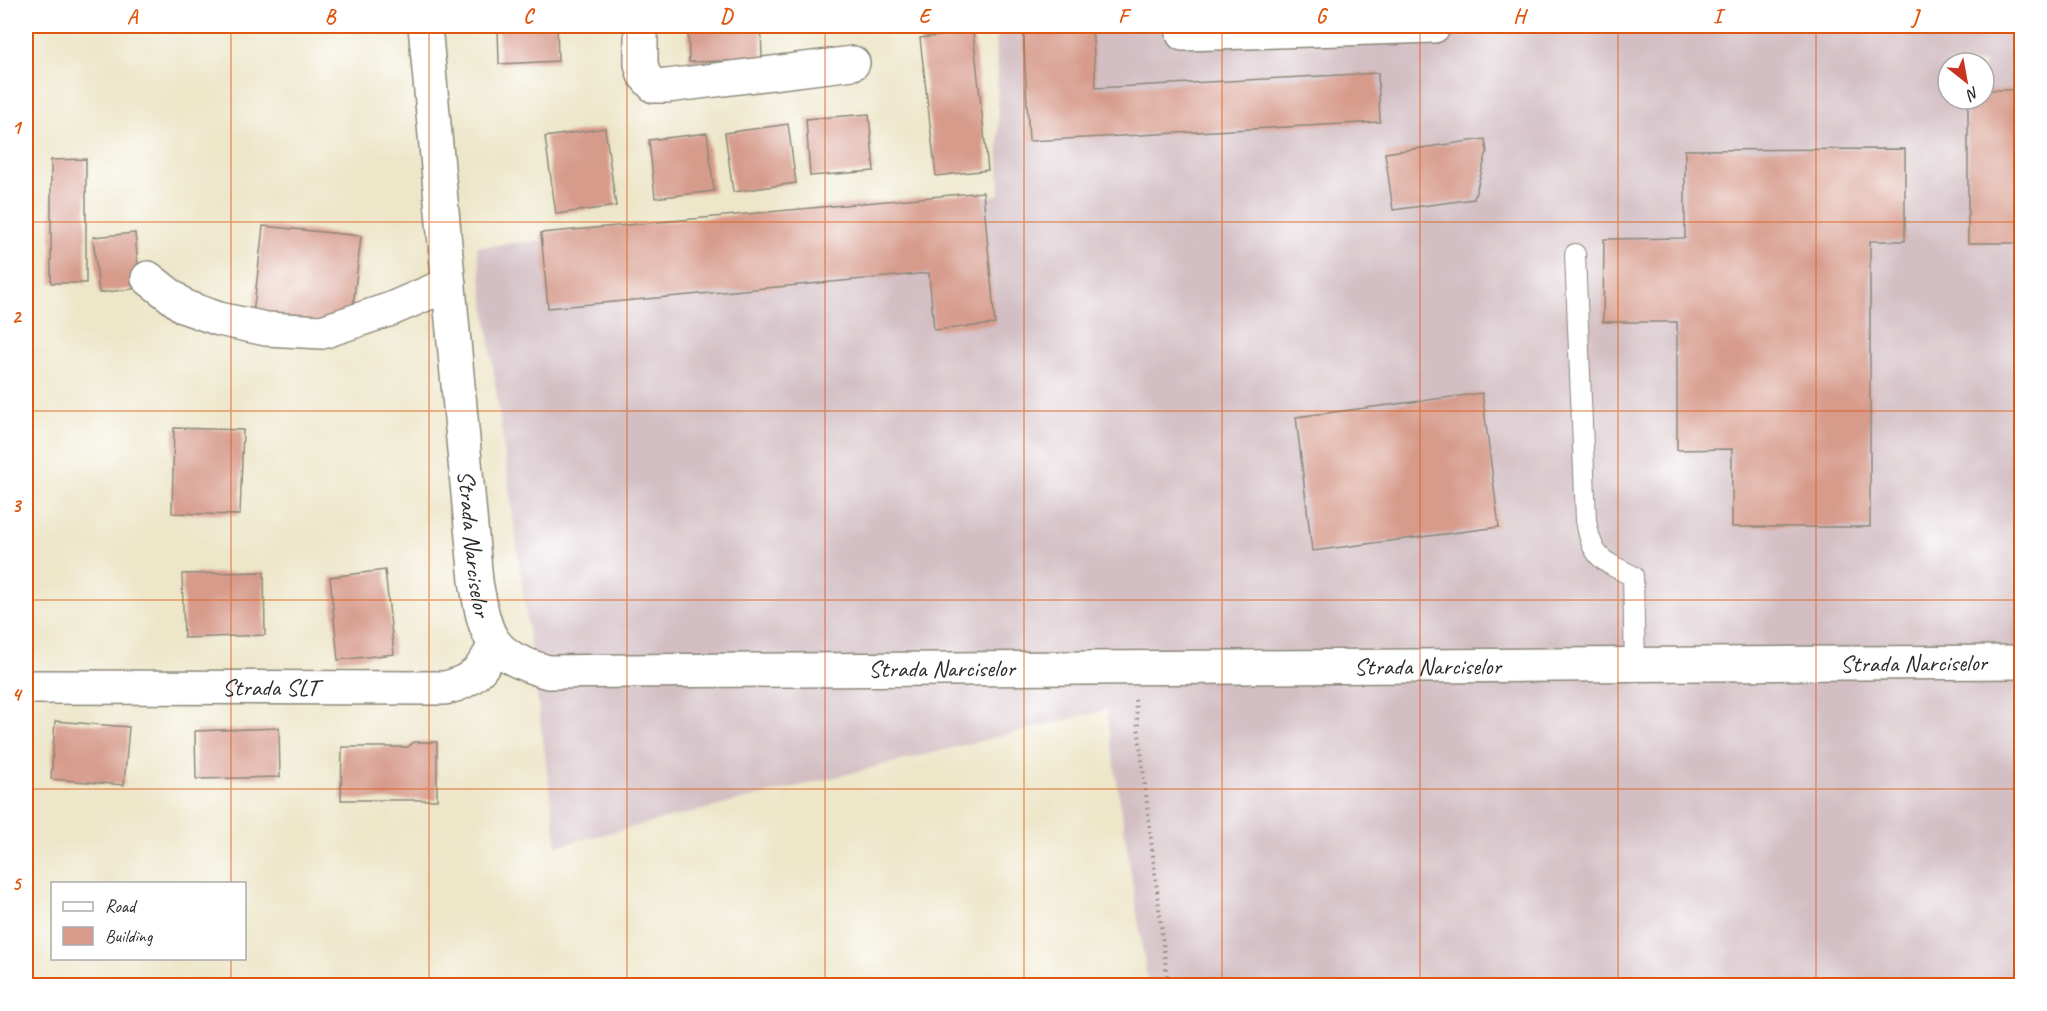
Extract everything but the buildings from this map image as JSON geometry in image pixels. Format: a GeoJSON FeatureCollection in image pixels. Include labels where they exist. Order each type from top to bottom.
{"type":"FeatureCollection","features":[{"type":"Feature","properties":{"kind":"street","name":"Strada Narciselor"},"geometry":{"type":"LineString","coordinates":[[425,26],[476,581],[483,619],[495,645],[509,658],[522,665],[548,672],[1131,666],[1635,667],[2022,662]]}},
{"type":"Feature","properties":{"kind":"street"},"geometry":{"type":"LineString","coordinates":[[641,26],[641,64],[644,75],[654,86],[853,63]]}},
{"type":"Feature","properties":{"kind":"street"},"geometry":{"type":"LineString","coordinates":[[1183,34],[1434,26]]}},
{"type":"Feature","properties":{"kind":"street"},"geometry":{"type":"LineString","coordinates":[[148,278],[185,307],[219,320],[266,329],[322,332],[391,309],[448,284]]}},
{"type":"Feature","properties":{"kind":"street","name":"Strada SLT"},"geometry":{"type":"LineString","coordinates":[[26,687],[445,688],[460,684],[473,676],[486,663],[495,645]]}},
{"type":"Feature","properties":{"kind":"lane"},"geometry":{"type":"LineString","coordinates":[[1575,254],[1586,520],[1590,543],[1599,556],[1632,576],[1635,667]]}},
{"type":"Feature","properties":{"kind":"path"},"geometry":{"type":"LineString","coordinates":[[1131,666],[1168,986]]}},
{"type":"Feature","properties":{"kind":"shaded area"},"geometry":{"type":"Polygon","coordinates":[[[996,26],[2021,26],[2021,985],[1148,985],[1106,710],[557,846],[477,247],[1000,195],[996,26]]]}}]}
